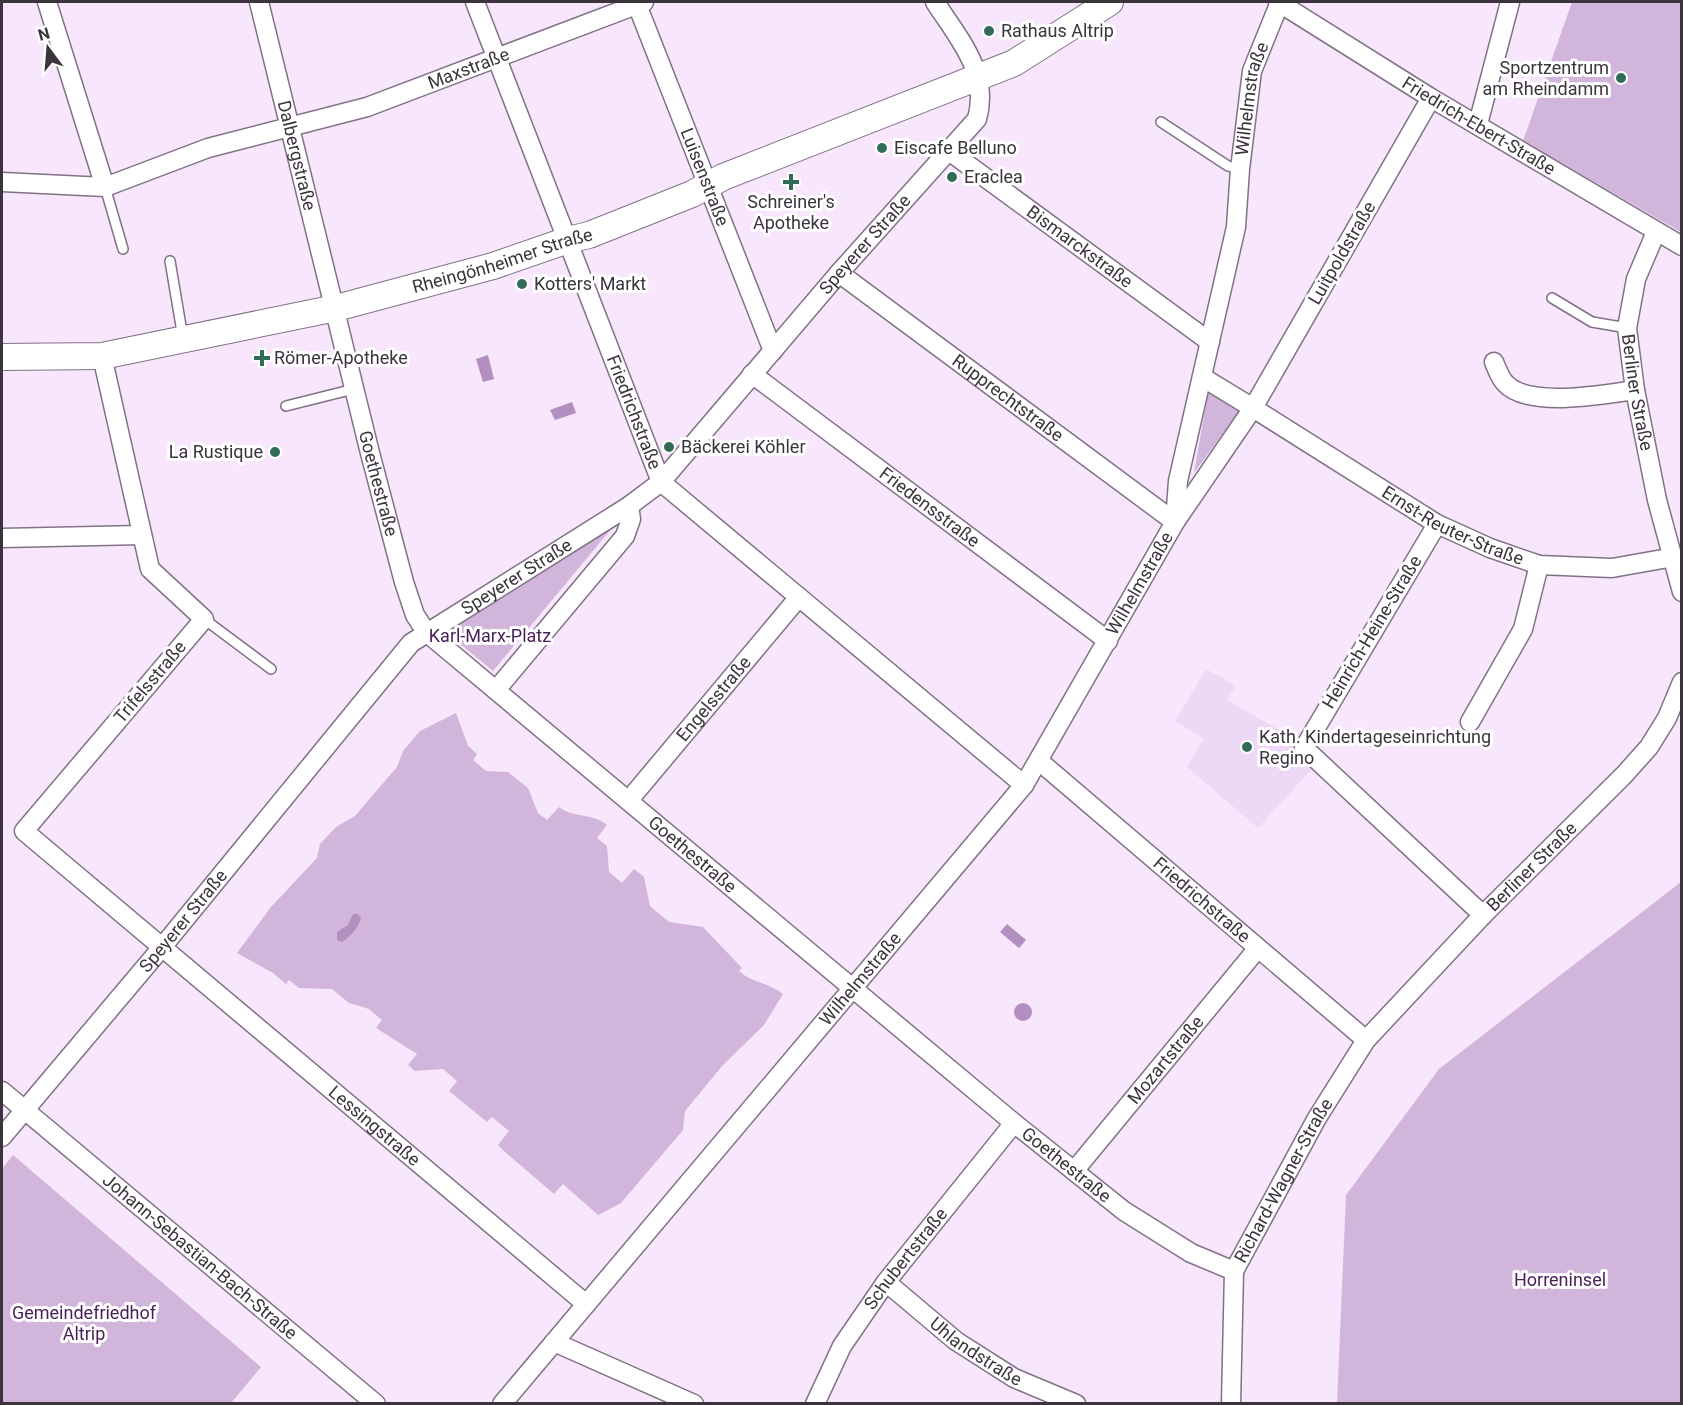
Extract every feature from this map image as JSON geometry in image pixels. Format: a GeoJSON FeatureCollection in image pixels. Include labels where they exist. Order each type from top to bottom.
{"type":"FeatureCollection","features":[{"type":"Feature","properties":{"kind":"street"},"geometry":{"type":"LineString","coordinates":[[2,182],[105,187],[47,2]]}},
{"type":"Feature","properties":{"kind":"street","name":"Dalbergstraße"},"geometry":{"type":"LineString","coordinates":[[259,2],[336,308]]}},
{"type":"Feature","properties":{"kind":"street","name":"Friedrichstraße"},"geometry":{"type":"LineString","coordinates":[[475,2],[661,482],[1024,785]]}},
{"type":"Feature","properties":{"kind":"street","name":"Maxstraße"},"geometry":{"type":"LineString","coordinates":[[105,187],[208,148],[367,107],[497,59],[639,2]]}},
{"type":"Feature","properties":{"kind":"street","name":"Luisenstraße"},"geometry":{"type":"LineString","coordinates":[[639,2],[706,186],[773,351]]}},
{"type":"Feature","properties":{"kind":"street"},"geometry":{"type":"LineString","coordinates":[[935,2],[975,66],[979,78]]}},
{"type":"Feature","properties":{"kind":"street","name":"Rheingönheimer Straße"},"geometry":{"type":"LineString","coordinates":[[2,357],[102,356],[184,340],[336,308],[493,266],[568,240],[589,236],[723,177],[979,78],[1045,45],[1110,2]]}},
{"type":"Feature","properties":{"kind":"street","name":"Friedrich-Ebert-Straße"},"geometry":{"type":"LineString","coordinates":[[1279,2],[1431,98],[1682,246]]}},
{"type":"Feature","properties":{"kind":"street","name":"Wilhelmstraße"},"geometry":{"type":"LineString","coordinates":[[1175,522],[1178,482],[1236,227],[1240,169],[1252,71],[1279,2]]}},
{"type":"Feature","properties":{"kind":"street"},"geometry":{"type":"LineString","coordinates":[[1478,124],[1510,2]]}},
{"type":"Feature","properties":{"kind":"street","name":"Speyerer Straße"},"geometry":{"type":"LineString","coordinates":[[2,1137],[163,946],[411,643],[629,506],[661,482],[839,273],[977,119],[983,100],[979,78]]}},
{"type":"Feature","properties":{"kind":"street","name":"Luitpoldstraße"},"geometry":{"type":"LineString","coordinates":[[1253,408],[1431,98]]}},
{"type":"Feature","properties":{"kind":"street","name":"Bismarckstraße"},"geometry":{"type":"LineString","coordinates":[[949,151],[1210,342]]}},
{"type":"Feature","properties":{"kind":"street","name":"Berliner Straße"},"geometry":{"type":"LineString","coordinates":[[1656,232],[1636,279],[1627,328],[1635,390],[1657,500],[1682,592]]}},
{"type":"Feature","properties":{"kind":"street","name":"Rupprechtstraße"},"geometry":{"type":"LineString","coordinates":[[839,273],[1175,522]]}},
{"type":"Feature","properties":{"kind":"street","name":"Goethestraße"},"geometry":{"type":"LineString","coordinates":[[336,308],[354,389],[404,582],[415,615],[426,632],[1014,1123],[1124,1211],[1191,1253],[1234,1271]]}},
{"type":"Feature","properties":{"kind":"street"},"geometry":{"type":"LineString","coordinates":[[102,356],[150,569],[204,619]]}},
{"type":"Feature","properties":{"kind":"street"},"geometry":{"type":"LineString","coordinates":[[1494,362],[1505,384],[1526,394],[1573,399],[1635,390]]}},
{"type":"Feature","properties":{"kind":"street","name":"Friedensstraße"},"geometry":{"type":"LineString","coordinates":[[752,374],[1108,641]]}},
{"type":"Feature","properties":{"kind":"street"},"geometry":{"type":"LineString","coordinates":[[1202,377],[1253,408]]}},
{"type":"Feature","properties":{"kind":"street","name":"Wilhelmstraße"},"geometry":{"type":"LineString","coordinates":[[502,1404],[1024,785],[1040,761],[1175,522],[1253,408]]}},
{"type":"Feature","properties":{"kind":"street","name":"Ernst-Reuter-Straße"},"geometry":{"type":"LineString","coordinates":[[1253,408],[1437,524],[1490,548],[1539,566],[1612,568],[1674,557]]}},
{"type":"Feature","properties":{"kind":"street"},"geometry":{"type":"LineString","coordinates":[[496,690],[625,536],[631,519],[629,506]]}},
{"type":"Feature","properties":{"kind":"street","name":"Heinrich-Heine-Straße"},"geometry":{"type":"LineString","coordinates":[[1437,524],[1304,748],[1483,915]]}},
{"type":"Feature","properties":{"kind":"street"},"geometry":{"type":"LineString","coordinates":[[2,538],[142,535]]}},
{"type":"Feature","properties":{"kind":"street"},"geometry":{"type":"LineString","coordinates":[[1470,722],[1523,629],[1539,566]]}},
{"type":"Feature","properties":{"kind":"street","name":"Engelsstraße"},"geometry":{"type":"LineString","coordinates":[[629,800],[799,597]]}},
{"type":"Feature","properties":{"kind":"street","name":"Trifelsstraße"},"geometry":{"type":"LineString","coordinates":[[163,946],[24,831],[204,619]]}},
{"type":"Feature","properties":{"kind":"street","name":"Berliner Straße"},"geometry":{"type":"LineString","coordinates":[[1366,1040],[1483,915],[1624,775],[1649,747],[1667,718],[1682,682]]}},
{"type":"Feature","properties":{"kind":"street","name":"Friedrichstraße"},"geometry":{"type":"LineString","coordinates":[[1040,761],[1366,1040]]}},
{"type":"Feature","properties":{"kind":"street","name":"Lessingstraße"},"geometry":{"type":"LineString","coordinates":[[163,946],[586,1304]]}},
{"type":"Feature","properties":{"kind":"street","name":"Mozartstraße"},"geometry":{"type":"LineString","coordinates":[[1074,1171],[1258,948]]}},
{"type":"Feature","properties":{"kind":"street","name":"Richard-Wagner-Straße"},"geometry":{"type":"LineString","coordinates":[[1231,1404],[1234,1271],[1317,1118],[1366,1040]]}},
{"type":"Feature","properties":{"kind":"street","name":"Johann-Sebastian-Bach-Straße"},"geometry":{"type":"LineString","coordinates":[[2,1091],[376,1404]]}},
{"type":"Feature","properties":{"kind":"street","name":"Schubertstraße"},"geometry":{"type":"LineString","coordinates":[[815,1404],[842,1346],[886,1282],[1014,1123]]}},
{"type":"Feature","properties":{"kind":"street","name":"Uhlandstraße"},"geometry":{"type":"LineString","coordinates":[[886,1282],[956,1341],[1014,1378],[1076,1404]]}},
{"type":"Feature","properties":{"kind":"street"},"geometry":{"type":"LineString","coordinates":[[554,1342],[694,1404]]}},
{"type":"Feature","properties":{"kind":"lane"},"geometry":{"type":"LineString","coordinates":[[1161,122],[1228,166],[1240,169]]}},
{"type":"Feature","properties":{"kind":"lane"},"geometry":{"type":"LineString","coordinates":[[105,187],[123,249]]}},
{"type":"Feature","properties":{"kind":"lane"},"geometry":{"type":"LineString","coordinates":[[170,261],[184,340]]}},
{"type":"Feature","properties":{"kind":"lane"},"geometry":{"type":"LineString","coordinates":[[1552,298],[1592,322],[1627,328]]}},
{"type":"Feature","properties":{"kind":"lane"},"geometry":{"type":"LineString","coordinates":[[286,406],[354,389]]}},
{"type":"Feature","properties":{"kind":"lane"},"geometry":{"type":"LineString","coordinates":[[204,619],[271,669]]}},
{"type":"Feature","properties":{"kind":"shaded area"},"geometry":{"type":"Polygon","coordinates":[[[488,355],[494,379],[483,382],[476,359],[488,355]]]}},
{"type":"Feature","properties":{"kind":"shaded area"},"geometry":{"type":"Polygon","coordinates":[[[572,402],[576,413],[555,420],[550,410],[572,402]]]}},
{"type":"Feature","properties":{"kind":"shaded area","name":"Kath. Kindertageseinrichtung Regino"},"geometry":{"type":"Polygon","coordinates":[[[1206,669],[1236,686],[1227,700],[1298,741],[1292,752],[1311,770],[1258,828],[1187,767],[1204,739],[1175,721],[1206,669]]]}},
{"type":"Feature","properties":{"kind":"shaded area"},"geometry":{"type":"Polygon","coordinates":[[[353,914],[358,914],[361,918],[358,925],[345,940],[342,942],[337,940],[337,932],[348,925],[353,914]]]}},
{"type":"Feature","properties":{"kind":"shaded area"},"geometry":{"type":"Polygon","coordinates":[[[1007,924],[1026,940],[1019,948],[1000,932],[1007,924]]]}},
{"type":"Feature","properties":{"kind":"shaded area"},"geometry":{"type":"Polygon","coordinates":[[[1023,1003],[1029,1006],[1032,1012],[1029,1018],[1023,1021],[1017,1018],[1014,1012],[1017,1006],[1023,1003]]]}},
{"type":"Feature","properties":{"kind":"green space","name":"Sportzentrum am Rheindamm"},"geometry":{"type":"Polygon","coordinates":[[[1572,2],[1681,2],[1681,232],[1523,141],[1572,2]]]}},
{"type":"Feature","properties":{"kind":"green space"},"geometry":{"type":"Polygon","coordinates":[[[1208,392],[1239,411],[1194,473],[1208,392]]]}},
{"type":"Feature","properties":{"kind":"green space","name":"Karl-Marx-Platz"},"geometry":{"type":"Polygon","coordinates":[[[612,528],[493,671],[447,633],[612,528]]]}},
{"type":"Feature","properties":{"kind":"green space"},"geometry":{"type":"Polygon","coordinates":[[[456,713],[468,746],[477,754],[473,760],[486,771],[508,772],[528,788],[538,813],[547,820],[559,807],[571,813],[595,818],[607,825],[597,838],[607,846],[609,872],[622,883],[634,869],[644,877],[650,906],[669,922],[703,927],[742,968],[739,971],[783,994],[764,1025],[723,1065],[685,1111],[683,1130],[621,1203],[598,1215],[563,1184],[554,1194],[505,1152],[498,1145],[509,1131],[492,1117],[487,1122],[449,1091],[457,1081],[443,1069],[415,1071],[408,1065],[417,1054],[376,1028],[382,1020],[369,1009],[349,1003],[332,989],[299,988],[289,980],[286,984],[273,973],[237,953],[271,907],[317,858],[320,844],[336,827],[355,816],[397,767],[403,751],[420,731],[456,713]]]}},
{"type":"Feature","properties":{"kind":"green space","name":"Horreninsel"},"geometry":{"type":"Polygon","coordinates":[[[1681,882],[1681,1403],[1337,1403],[1346,1195],[1439,1069],[1681,882]]]}},
{"type":"Feature","properties":{"kind":"green space","name":"Gemeindefriedhof Altrip"},"geometry":{"type":"Polygon","coordinates":[[[13,1155],[261,1367],[231,1403],[2,1403],[2,1169],[13,1155]]]}},
{"type":"Feature","properties":{"kind":"place","name":"Rathaus Altrip"},"geometry":{"type":"Point","coordinates":[989,31]}},
{"type":"Feature","properties":{"kind":"place","name":"Sportzentrum am Rheindamm"},"geometry":{"type":"Point","coordinates":[1621,78]}},
{"type":"Feature","properties":{"kind":"place","name":"Eiscafe Belluno"},"geometry":{"type":"Point","coordinates":[882,148]}},
{"type":"Feature","properties":{"kind":"place","name":"Eraclea"},"geometry":{"type":"Point","coordinates":[952,177]}},
{"type":"Feature","properties":{"kind":"place","name":"Schreiner's Apotheke"},"geometry":{"type":"Point","coordinates":[791,182]}},
{"type":"Feature","properties":{"kind":"place","name":"Kotters' Markt"},"geometry":{"type":"Point","coordinates":[522,284]}},
{"type":"Feature","properties":{"kind":"place","name":"Römer-Apotheke"},"geometry":{"type":"Point","coordinates":[262,358]}},
{"type":"Feature","properties":{"kind":"place","name":"Bäckerei Köhler"},"geometry":{"type":"Point","coordinates":[669,447]}},
{"type":"Feature","properties":{"kind":"place","name":"La Rustique"},"geometry":{"type":"Point","coordinates":[275,452]}},
{"type":"Feature","properties":{"kind":"place","name":"Kath. Kindertageseinrichtung Regino"},"geometry":{"type":"Point","coordinates":[1247,747]}}]}
